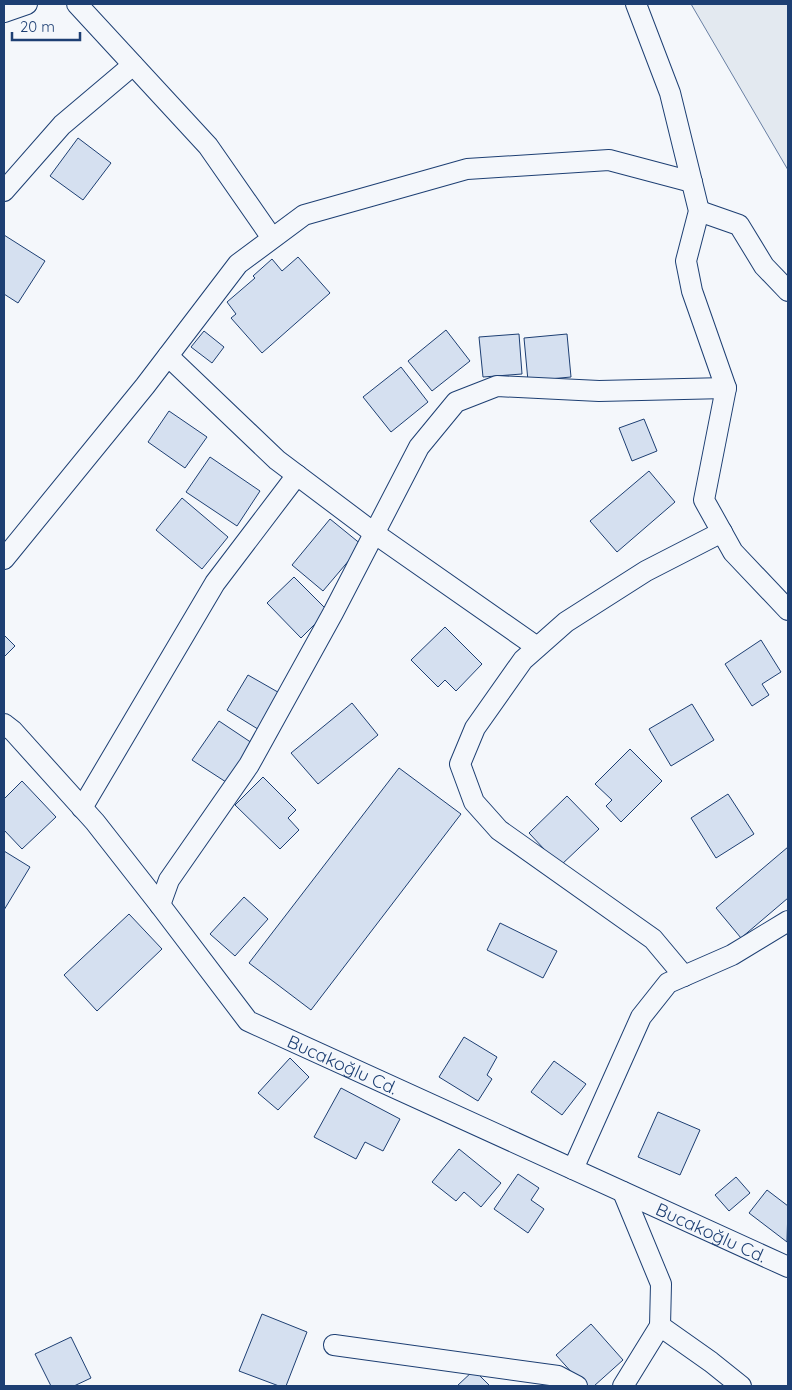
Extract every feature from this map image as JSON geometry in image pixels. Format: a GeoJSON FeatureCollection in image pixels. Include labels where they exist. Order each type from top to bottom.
{"type":"FeatureCollection","features":[{"type":"Feature","properties":{"kind":"street"},"geometry":{"type":"LineString","coordinates":[[4,12],[27,4]]}},
{"type":"Feature","properties":{"kind":"street"},"geometry":{"type":"LineString","coordinates":[[77,4],[208,146],[272,238]]}},
{"type":"Feature","properties":{"kind":"street"},"geometry":{"type":"LineString","coordinates":[[636,4],[670,94],[699,211],[686,261],[692,291],[726,388],[704,500],[733,552],[788,610]]}},
{"type":"Feature","properties":{"kind":"street"},"geometry":{"type":"LineString","coordinates":[[4,191],[62,125],[133,65]]}},
{"type":"Feature","properties":{"kind":"street"},"geometry":{"type":"LineString","coordinates":[[4,559],[145,386],[238,264],[304,215],[467,169],[609,160],[692,182]]}},
{"type":"Feature","properties":{"kind":"street"},"geometry":{"type":"LineString","coordinates":[[699,211],[739,225],[764,266],[788,291]]}},
{"type":"Feature","properties":{"kind":"street"},"geometry":{"type":"LineString","coordinates":[[168,356],[277,460],[374,533],[537,647]]}},
{"type":"Feature","properties":{"kind":"street"},"geometry":{"type":"LineString","coordinates":[[160,905],[169,880],[250,765],[333,613],[419,447],[456,402],[497,386],[600,391],[726,388]]}},
{"type":"Feature","properties":{"kind":"street"},"geometry":{"type":"LineString","coordinates":[[82,808],[215,583],[297,475]]}},
{"type":"Feature","properties":{"kind":"street"},"geometry":{"type":"LineString","coordinates":[[684,976],[653,939],[499,830],[474,802],[460,764],[475,728],[523,660],[537,647],[566,622],[646,571],[722,532]]}},
{"type":"Feature","properties":{"kind":"street","name":"Bucakoğlu Cd."},"geometry":{"type":"LineString","coordinates":[[4,724],[13,731],[82,808],[160,905],[248,1021],[788,1267]]}},
{"type":"Feature","properties":{"kind":"street"},"geometry":{"type":"LineString","coordinates":[[573,1169],[642,1017],[668,983],[732,956],[788,921]]}},
{"type":"Feature","properties":{"kind":"street"},"geometry":{"type":"LineString","coordinates":[[623,1192],[661,1284],[660,1326],[623,1386]]}},
{"type":"Feature","properties":{"kind":"street"},"geometry":{"type":"LineString","coordinates":[[660,1326],[712,1362],[741,1386]]}},
{"type":"Feature","properties":{"kind":"street"},"geometry":{"type":"LineString","coordinates":[[334,1346],[558,1376],[577,1386]]}},
{"type":"Feature","properties":{"kind":"shaded area"},"geometry":{"type":"Polygon","coordinates":[[[691,4],[788,4],[788,170],[691,4]]]}},
{"type":"Feature","properties":{"kind":"building"},"geometry":{"type":"Polygon","coordinates":[[[78,138],[111,163],[83,200],[50,176],[78,138]]]}},
{"type":"Feature","properties":{"kind":"building"},"geometry":{"type":"Polygon","coordinates":[[[4,235],[45,261],[18,303],[4,294],[4,235]]]}},
{"type":"Feature","properties":{"kind":"building"},"geometry":{"type":"Polygon","coordinates":[[[298,257],[330,293],[262,353],[231,318],[236,314],[227,302],[255,278],[253,276],[272,259],[282,271],[298,257]]]}},
{"type":"Feature","properties":{"kind":"building"},"geometry":{"type":"Polygon","coordinates":[[[446,330],[470,361],[432,391],[408,361],[446,330]]]}},
{"type":"Feature","properties":{"kind":"building"},"geometry":{"type":"Polygon","coordinates":[[[204,331],[224,347],[212,363],[191,347],[204,331]]]}},
{"type":"Feature","properties":{"kind":"building"},"geometry":{"type":"Polygon","coordinates":[[[519,334],[522,374],[483,377],[479,337],[519,334]]]}},
{"type":"Feature","properties":{"kind":"building"},"geometry":{"type":"Polygon","coordinates":[[[567,334],[571,377],[528,381],[524,338],[567,334]]]}},
{"type":"Feature","properties":{"kind":"building"},"geometry":{"type":"Polygon","coordinates":[[[401,367],[428,402],[391,432],[363,397],[401,367]]]}},
{"type":"Feature","properties":{"kind":"building"},"geometry":{"type":"Polygon","coordinates":[[[169,411],[207,437],[185,468],[148,442],[169,411]]]}},
{"type":"Feature","properties":{"kind":"building"},"geometry":{"type":"Polygon","coordinates":[[[644,419],[657,451],[632,461],[619,428],[644,419]]]}},
{"type":"Feature","properties":{"kind":"building"},"geometry":{"type":"Polygon","coordinates":[[[210,457],[260,491],[237,526],[186,492],[210,457]]]}},
{"type":"Feature","properties":{"kind":"building"},"geometry":{"type":"Polygon","coordinates":[[[649,471],[675,502],[617,552],[590,521],[649,471]]]}},
{"type":"Feature","properties":{"kind":"building"},"geometry":{"type":"Polygon","coordinates":[[[182,498],[228,537],[202,569],[156,530],[182,498]]]}},
{"type":"Feature","properties":{"kind":"building"},"geometry":{"type":"Polygon","coordinates":[[[330,519],[362,545],[323,591],[292,565],[330,519]]]}},
{"type":"Feature","properties":{"kind":"building"},"geometry":{"type":"Polygon","coordinates":[[[294,577],[328,611],[301,638],[267,603],[294,577]]]}},
{"type":"Feature","properties":{"kind":"building"},"geometry":{"type":"Polygon","coordinates":[[[445,627],[482,664],[456,691],[445,680],[438,687],[411,660],[445,627]]]}},
{"type":"Feature","properties":{"kind":"building"},"geometry":{"type":"Polygon","coordinates":[[[4,635],[15,646],[4,657],[4,635]]]}},
{"type":"Feature","properties":{"kind":"building"},"geometry":{"type":"Polygon","coordinates":[[[761,640],[781,672],[762,684],[769,695],[752,706],[725,664],[761,640]]]}},
{"type":"Feature","properties":{"kind":"building"},"geometry":{"type":"Polygon","coordinates":[[[248,675],[283,695],[261,731],[227,710],[248,675]]]}},
{"type":"Feature","properties":{"kind":"building"},"geometry":{"type":"Polygon","coordinates":[[[352,703],[378,735],[318,784],[291,753],[352,703]]]}},
{"type":"Feature","properties":{"kind":"building"},"geometry":{"type":"Polygon","coordinates":[[[692,704],[714,740],[671,766],[649,729],[692,704]]]}},
{"type":"Feature","properties":{"kind":"building"},"geometry":{"type":"Polygon","coordinates":[[[219,721],[252,743],[226,782],[192,760],[219,721]]]}},
{"type":"Feature","properties":{"kind":"building"},"geometry":{"type":"Polygon","coordinates":[[[630,749],[662,781],[621,822],[606,806],[612,800],[595,784],[630,749]]]}},
{"type":"Feature","properties":{"kind":"building"},"geometry":{"type":"Polygon","coordinates":[[[399,768],[461,814],[311,1010],[249,963],[399,768]]]}},
{"type":"Feature","properties":{"kind":"building"},"geometry":{"type":"Polygon","coordinates":[[[263,777],[296,810],[288,818],[299,830],[280,849],[235,805],[263,777]]]}},
{"type":"Feature","properties":{"kind":"building"},"geometry":{"type":"Polygon","coordinates":[[[22,781],[56,817],[22,849],[4,830],[4,799],[22,781]]]}},
{"type":"Feature","properties":{"kind":"building"},"geometry":{"type":"Polygon","coordinates":[[[728,794],[754,834],[716,858],[691,818],[728,794]]]}},
{"type":"Feature","properties":{"kind":"building"},"geometry":{"type":"Polygon","coordinates":[[[567,796],[599,829],[560,866],[529,833],[567,796]]]}},
{"type":"Feature","properties":{"kind":"building"},"geometry":{"type":"Polygon","coordinates":[[[788,847],[788,898],[741,938],[716,908],[788,847]]]}},
{"type":"Feature","properties":{"kind":"building"},"geometry":{"type":"Polygon","coordinates":[[[4,851],[30,867],[4,910],[4,851]]]}},
{"type":"Feature","properties":{"kind":"building"},"geometry":{"type":"Polygon","coordinates":[[[244,897],[268,919],[235,956],[210,934],[244,897]]]}},
{"type":"Feature","properties":{"kind":"building"},"geometry":{"type":"Polygon","coordinates":[[[129,914],[162,949],[97,1011],[64,975],[129,914]]]}},
{"type":"Feature","properties":{"kind":"building"},"geometry":{"type":"Polygon","coordinates":[[[500,923],[557,951],[543,978],[487,950],[500,923]]]}},
{"type":"Feature","properties":{"kind":"building"},"geometry":{"type":"Polygon","coordinates":[[[464,1037],[497,1057],[487,1075],[492,1079],[478,1101],[439,1077],[464,1037]]]}},
{"type":"Feature","properties":{"kind":"building"},"geometry":{"type":"Polygon","coordinates":[[[290,1058],[309,1077],[278,1110],[258,1093],[290,1058]]]}},
{"type":"Feature","properties":{"kind":"building"},"geometry":{"type":"Polygon","coordinates":[[[554,1061],[586,1084],[562,1115],[531,1092],[554,1061]]]}},
{"type":"Feature","properties":{"kind":"building"},"geometry":{"type":"Polygon","coordinates":[[[341,1088],[400,1119],[383,1151],[365,1142],[356,1159],[314,1137],[341,1088]]]}},
{"type":"Feature","properties":{"kind":"building"},"geometry":{"type":"Polygon","coordinates":[[[658,1112],[700,1130],[680,1175],[638,1157],[658,1112]]]}},
{"type":"Feature","properties":{"kind":"building"},"geometry":{"type":"Polygon","coordinates":[[[459,1149],[501,1183],[481,1207],[464,1192],[456,1201],[432,1182],[459,1149]]]}},
{"type":"Feature","properties":{"kind":"building"},"geometry":{"type":"Polygon","coordinates":[[[518,1174],[539,1188],[531,1200],[544,1209],[528,1233],[494,1209],[518,1174]]]}},
{"type":"Feature","properties":{"kind":"building"},"geometry":{"type":"Polygon","coordinates":[[[736,1177],[750,1193],[729,1211],[715,1195],[736,1177]]]}},
{"type":"Feature","properties":{"kind":"building"},"geometry":{"type":"Polygon","coordinates":[[[767,1190],[788,1206],[787,1242],[749,1213],[767,1190]]]}},
{"type":"Feature","properties":{"kind":"building"},"geometry":{"type":"Polygon","coordinates":[[[262,1314],[307,1332],[286,1386],[279,1386],[239,1371],[262,1314]]]}},
{"type":"Feature","properties":{"kind":"building"},"geometry":{"type":"Polygon","coordinates":[[[591,1324],[623,1360],[594,1386],[584,1386],[556,1355],[591,1324]]]}},
{"type":"Feature","properties":{"kind":"building"},"geometry":{"type":"Polygon","coordinates":[[[71,1337],[91,1378],[74,1386],[51,1386],[35,1354],[71,1337]]]}},
{"type":"Feature","properties":{"kind":"building"},"geometry":{"type":"Polygon","coordinates":[[[474,1370],[490,1386],[457,1386],[474,1370]]]}}]}
